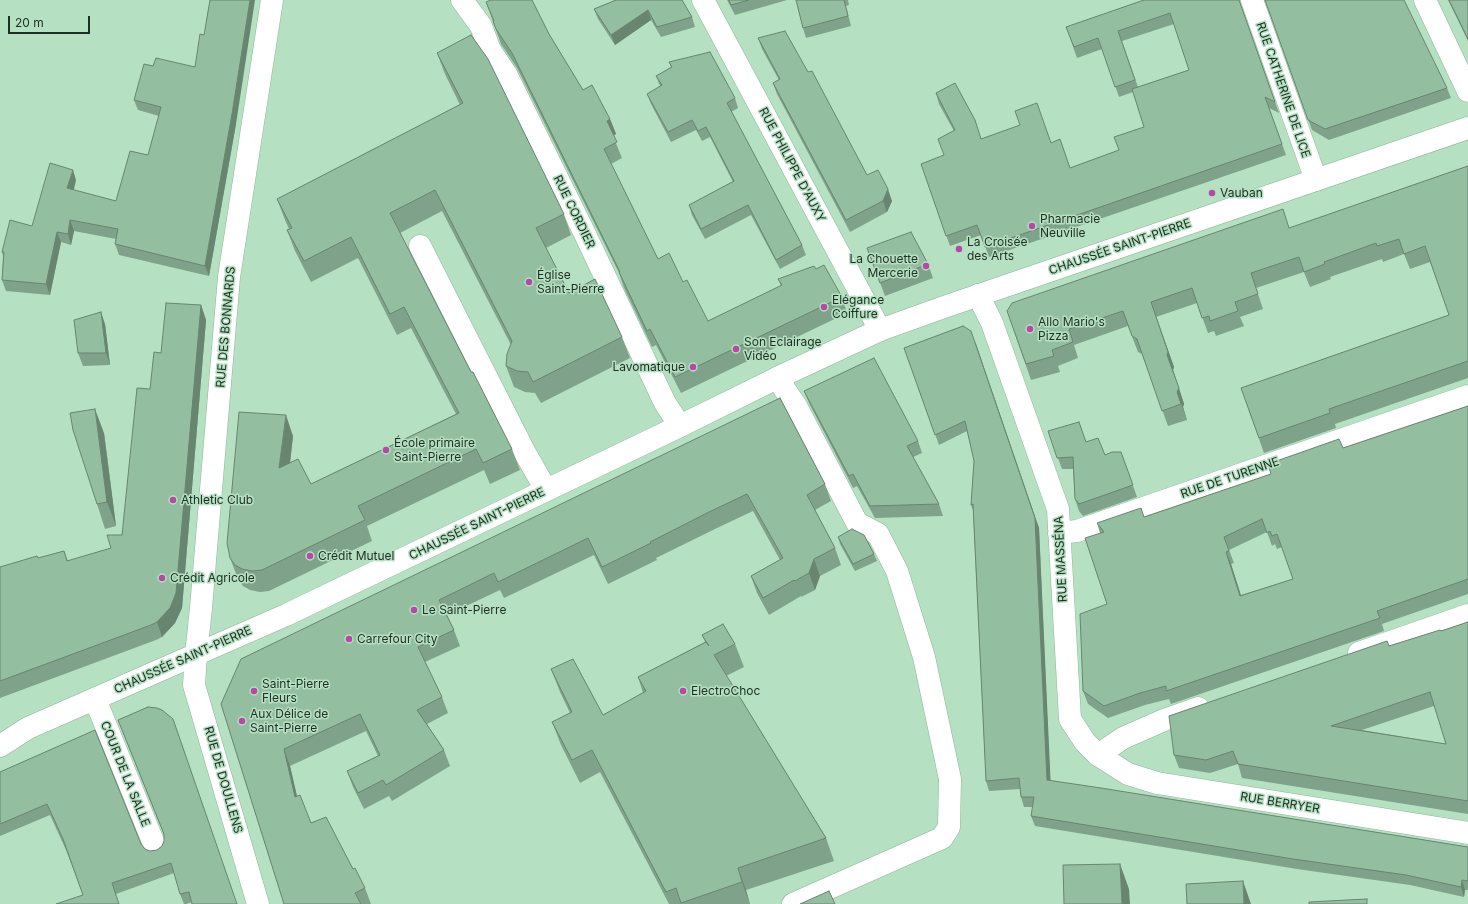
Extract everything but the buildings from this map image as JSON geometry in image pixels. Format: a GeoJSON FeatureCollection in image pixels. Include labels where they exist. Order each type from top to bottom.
{"type":"FeatureCollection","features":[{"type":"Feature","properties":{"kind":"street","name":"RUE DES BONNARDS"},"geometry":{"type":"LineString","coordinates":[[196,655],[229,277],[272,0]]}},
{"type":"Feature","properties":{"kind":"street","name":"RUE CORDIER"},"geometry":{"type":"LineString","coordinates":[[462,0],[481,26],[490,50],[506,74],[666,403],[680,426]]}},
{"type":"Feature","properties":{"kind":"street","name":"RUE PHILIPPE D'AUXY"},"geometry":{"type":"LineString","coordinates":[[704,0],[880,330]]}},
{"type":"Feature","properties":{"kind":"street","name":"RUE CATHERINE DE LICE"},"geometry":{"type":"LineString","coordinates":[[1252,0],[1316,180]]}},
{"type":"Feature","properties":{"kind":"street"},"geometry":{"type":"LineString","coordinates":[[1425,0],[1468,91]]}},
{"type":"Feature","properties":{"kind":"street","name":"CHAUSSÉE SAINT-PIERRE"},"geometry":{"type":"LineString","coordinates":[[0,746],[28,728],[286,615],[777,378],[880,330],[978,295],[1468,128]]}},
{"type":"Feature","properties":{"kind":"street"},"geometry":{"type":"LineString","coordinates":[[420,246],[524,451],[546,490]]}},
{"type":"Feature","properties":{"kind":"street","name":"RUE MASSÉNA"},"geometry":{"type":"LineString","coordinates":[[978,295],[992,323],[1058,509],[1070,719],[1085,742],[1098,755]]}},
{"type":"Feature","properties":{"kind":"street"},"geometry":{"type":"LineString","coordinates":[[777,378],[796,406],[857,523],[878,534],[897,571],[924,657],[950,779],[949,827],[942,838],[792,904]]}},
{"type":"Feature","properties":{"kind":"street","name":"RUE DE TURENNE"},"geometry":{"type":"LineString","coordinates":[[1059,533],[1077,531],[1468,396]]}},
{"type":"Feature","properties":{"kind":"street"},"geometry":{"type":"LineString","coordinates":[[1342,658],[1468,615]]}},
{"type":"Feature","properties":{"kind":"street","name":"RUE DE DOULLENS"},"geometry":{"type":"LineString","coordinates":[[196,655],[194,686],[258,904]]}},
{"type":"Feature","properties":{"kind":"street","name":"COUR DE LA SALLE"},"geometry":{"type":"LineString","coordinates":[[95,699],[156,849]]}},
{"type":"Feature","properties":{"kind":"street"},"geometry":{"type":"LineString","coordinates":[[1098,755],[1130,735],[1164,720],[1216,702]]}},
{"type":"Feature","properties":{"kind":"street"},"geometry":{"type":"LineString","coordinates":[[0,732],[28,728]]}},
{"type":"Feature","properties":{"kind":"street","name":"RUE BERRYER"},"geometry":{"type":"LineString","coordinates":[[1098,755],[1128,774],[1157,783],[1468,833]]}},
{"type":"Feature","properties":{"kind":"place","name":"Vauban"},"geometry":{"type":"Point","coordinates":[1212,193]}},
{"type":"Feature","properties":{"kind":"place","name":"Pharmacie Neuville"},"geometry":{"type":"Point","coordinates":[1032,226]}},
{"type":"Feature","properties":{"kind":"place","name":"La Croisée des Arts"},"geometry":{"type":"Point","coordinates":[959,249]}},
{"type":"Feature","properties":{"kind":"place","name":"La Chouette Mercerie"},"geometry":{"type":"Point","coordinates":[926,266]}},
{"type":"Feature","properties":{"kind":"place","name":"Église Saint-Pierre"},"geometry":{"type":"Point","coordinates":[529,282]}},
{"type":"Feature","properties":{"kind":"place","name":"Elégance Coiffure"},"geometry":{"type":"Point","coordinates":[824,307]}},
{"type":"Feature","properties":{"kind":"place","name":"Allo Mario's Pizza"},"geometry":{"type":"Point","coordinates":[1030,329]}},
{"type":"Feature","properties":{"kind":"place","name":"Son Eclairage Vidéo"},"geometry":{"type":"Point","coordinates":[736,349]}},
{"type":"Feature","properties":{"kind":"place","name":"Lavomatique"},"geometry":{"type":"Point","coordinates":[693,367]}},
{"type":"Feature","properties":{"kind":"place","name":"École primaire Saint-Pierre"},"geometry":{"type":"Point","coordinates":[386,450]}},
{"type":"Feature","properties":{"kind":"place","name":"Athletic Club"},"geometry":{"type":"Point","coordinates":[173,500]}},
{"type":"Feature","properties":{"kind":"place","name":"Crédit Mutuel"},"geometry":{"type":"Point","coordinates":[310,556]}},
{"type":"Feature","properties":{"kind":"place","name":"Crédit Agricole"},"geometry":{"type":"Point","coordinates":[162,578]}},
{"type":"Feature","properties":{"kind":"place","name":"Le Saint-Pierre"},"geometry":{"type":"Point","coordinates":[414,610]}},
{"type":"Feature","properties":{"kind":"place","name":"Carrefour City"},"geometry":{"type":"Point","coordinates":[349,639]}},
{"type":"Feature","properties":{"kind":"place","name":"Saint-Pierre Fleurs"},"geometry":{"type":"Point","coordinates":[254,691]}},
{"type":"Feature","properties":{"kind":"place","name":"ElectroChoc"},"geometry":{"type":"Point","coordinates":[683,691]}},
{"type":"Feature","properties":{"kind":"place","name":"Aux Délice de Saint-Pierre"},"geometry":{"type":"Point","coordinates":[242,721]}}]}
